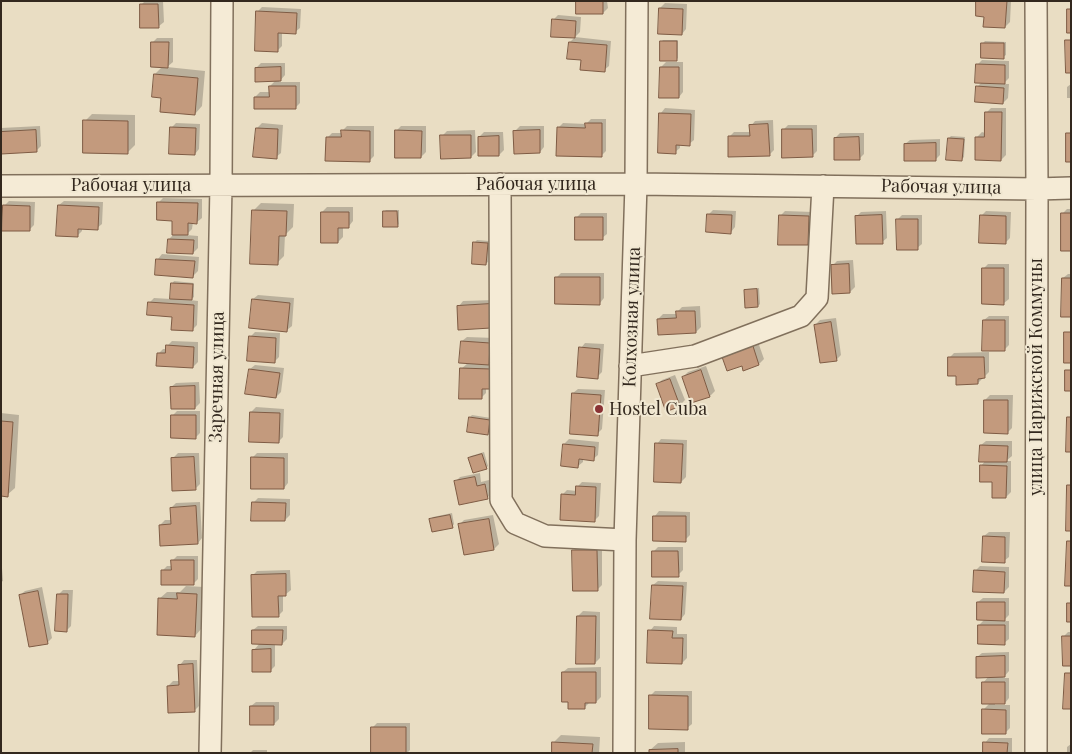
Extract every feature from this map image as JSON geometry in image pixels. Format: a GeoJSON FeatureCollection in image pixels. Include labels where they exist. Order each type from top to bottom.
{"type":"FeatureCollection","features":[{"type":"Feature","properties":{"kind":"street","name":"Заречная улица"},"geometry":{"type":"LineString","coordinates":[[210,753],[221,185],[222,1]]}},
{"type":"Feature","properties":{"kind":"street","name":"Колхозная улица"},"geometry":{"type":"LineString","coordinates":[[624,753],[625,540],[636,184],[637,1]]}},
{"type":"Feature","properties":{"kind":"street","name":"улица Парижской Коммуны"},"geometry":{"type":"LineString","coordinates":[[1036,1],[1036,753]]}},
{"type":"Feature","properties":{"kind":"street"},"geometry":{"type":"LineString","coordinates":[[500,184],[501,500],[515,523],[545,536],[625,540]]}},
{"type":"Feature","properties":{"kind":"street","name":"Рабочая улица"},"geometry":{"type":"LineString","coordinates":[[1,186],[636,184],[1071,188]]}},
{"type":"Feature","properties":{"kind":"street"},"geometry":{"type":"LineString","coordinates":[[630,366],[696,356],[801,316],[817,298],[823,186]]}},
{"type":"Feature","properties":{"kind":"building"},"geometry":{"type":"Polygon","coordinates":[[[576,1],[603,1],[603,14],[576,14],[576,1]]]}},
{"type":"Feature","properties":{"kind":"building"},"geometry":{"type":"Polygon","coordinates":[[[976,1],[1007,1],[1005,28],[983,27],[984,17],[976,16],[976,1]]]}},
{"type":"Feature","properties":{"kind":"building"},"geometry":{"type":"Polygon","coordinates":[[[140,4],[158,4],[159,28],[140,28],[140,4]]]}},
{"type":"Feature","properties":{"kind":"building"},"geometry":{"type":"Polygon","coordinates":[[[659,8],[683,9],[682,35],[658,34],[659,8]]]}},
{"type":"Feature","properties":{"kind":"building"},"geometry":{"type":"Polygon","coordinates":[[[1067,9],[1071,9],[1071,33],[1067,33],[1067,9]]]}},
{"type":"Feature","properties":{"kind":"building"},"geometry":{"type":"Polygon","coordinates":[[[256,11],[297,13],[296,34],[278,33],[278,52],[255,51],[256,11]]]}},
{"type":"Feature","properties":{"kind":"building"},"geometry":{"type":"Polygon","coordinates":[[[552,19],[576,21],[575,38],[551,37],[552,19]]]}},
{"type":"Feature","properties":{"kind":"building"},"geometry":{"type":"Polygon","coordinates":[[[1065,40],[1071,40],[1071,73],[1066,73],[1065,40]]]}},
{"type":"Feature","properties":{"kind":"building"},"geometry":{"type":"Polygon","coordinates":[[[660,41],[677,41],[677,61],[660,61],[660,41]]]}},
{"type":"Feature","properties":{"kind":"building"},"geometry":{"type":"Polygon","coordinates":[[[151,42],[169,42],[168,68],[151,67],[151,42]]]}},
{"type":"Feature","properties":{"kind":"building"},"geometry":{"type":"Polygon","coordinates":[[[569,42],[607,45],[605,72],[580,70],[581,60],[567,59],[569,42]]]}},
{"type":"Feature","properties":{"kind":"building"},"geometry":{"type":"Polygon","coordinates":[[[981,43],[1004,43],[1004,59],[981,58],[981,43]]]}},
{"type":"Feature","properties":{"kind":"building"},"geometry":{"type":"Polygon","coordinates":[[[976,64],[1005,65],[1005,84],[975,83],[976,64]]]}},
{"type":"Feature","properties":{"kind":"building"},"geometry":{"type":"Polygon","coordinates":[[[281,67],[281,81],[255,82],[255,68],[281,67]]]}},
{"type":"Feature","properties":{"kind":"building"},"geometry":{"type":"Polygon","coordinates":[[[660,67],[679,67],[679,98],[659,98],[660,67]]]}},
{"type":"Feature","properties":{"kind":"building"},"geometry":{"type":"Polygon","coordinates":[[[154,74],[198,78],[195,115],[160,112],[161,98],[152,97],[154,74]]]}},
{"type":"Feature","properties":{"kind":"building"},"geometry":{"type":"Polygon","coordinates":[[[269,86],[296,86],[296,109],[254,109],[254,97],[269,97],[269,86]]]}},
{"type":"Feature","properties":{"kind":"building"},"geometry":{"type":"Polygon","coordinates":[[[976,86],[1004,88],[1003,104],[975,102],[976,86]]]}},
{"type":"Feature","properties":{"kind":"building"},"geometry":{"type":"Polygon","coordinates":[[[985,112],[1002,112],[1001,161],[975,160],[975,137],[984,137],[985,112]]]}},
{"type":"Feature","properties":{"kind":"building"},"geometry":{"type":"Polygon","coordinates":[[[659,113],[691,114],[690,146],[676,145],[676,154],[658,153],[659,113]]]}},
{"type":"Feature","properties":{"kind":"building"},"geometry":{"type":"Polygon","coordinates":[[[83,120],[128,121],[128,154],[83,153],[83,120]]]}},
{"type":"Feature","properties":{"kind":"building"},"geometry":{"type":"Polygon","coordinates":[[[585,123],[602,123],[602,157],[556,156],[557,127],[585,128],[585,123]]]}},
{"type":"Feature","properties":{"kind":"building"},"geometry":{"type":"Polygon","coordinates":[[[768,124],[770,156],[728,157],[728,136],[750,136],[749,125],[768,124]]]}},
{"type":"Feature","properties":{"kind":"building"},"geometry":{"type":"Polygon","coordinates":[[[170,127],[196,128],[195,155],[169,154],[170,127]]]}},
{"type":"Feature","properties":{"kind":"building"},"geometry":{"type":"Polygon","coordinates":[[[256,128],[278,129],[277,159],[253,157],[256,128]]]}},
{"type":"Feature","properties":{"kind":"building"},"geometry":{"type":"Polygon","coordinates":[[[782,129],[812,129],[813,157],[782,158],[782,129]]]}},
{"type":"Feature","properties":{"kind":"building"},"geometry":{"type":"Polygon","coordinates":[[[36,130],[37,152],[1,154],[1,132],[36,130]]]}},
{"type":"Feature","properties":{"kind":"building"},"geometry":{"type":"Polygon","coordinates":[[[341,130],[370,131],[370,162],[325,161],[326,137],[341,137],[341,130]]]}},
{"type":"Feature","properties":{"kind":"building"},"geometry":{"type":"Polygon","coordinates":[[[395,130],[422,131],[421,158],[395,158],[395,130]]]}},
{"type":"Feature","properties":{"kind":"building"},"geometry":{"type":"Polygon","coordinates":[[[540,130],[540,153],[514,154],[513,131],[540,130]]]}},
{"type":"Feature","properties":{"kind":"building"},"geometry":{"type":"Polygon","coordinates":[[[1066,133],[1071,133],[1071,162],[1066,162],[1066,133]]]}},
{"type":"Feature","properties":{"kind":"building"},"geometry":{"type":"Polygon","coordinates":[[[440,135],[471,135],[471,158],[441,159],[440,135]]]}},
{"type":"Feature","properties":{"kind":"building"},"geometry":{"type":"Polygon","coordinates":[[[499,136],[499,156],[478,156],[478,137],[499,136]]]}},
{"type":"Feature","properties":{"kind":"building"},"geometry":{"type":"Polygon","coordinates":[[[859,137],[860,160],[834,160],[834,138],[859,137]]]}},
{"type":"Feature","properties":{"kind":"building"},"geometry":{"type":"Polygon","coordinates":[[[948,138],[964,139],[962,161],[946,160],[948,138]]]}},
{"type":"Feature","properties":{"kind":"building"},"geometry":{"type":"Polygon","coordinates":[[[936,143],[936,161],[904,161],[904,144],[936,143]]]}},
{"type":"Feature","properties":{"kind":"building"},"geometry":{"type":"Polygon","coordinates":[[[157,202],[198,203],[197,224],[188,223],[188,235],[172,235],[172,221],[157,220],[157,202]]]}},
{"type":"Feature","properties":{"kind":"building"},"geometry":{"type":"Polygon","coordinates":[[[3,205],[30,206],[30,231],[2,231],[3,205]]]}},
{"type":"Feature","properties":{"kind":"building"},"geometry":{"type":"Polygon","coordinates":[[[58,205],[99,207],[98,230],[78,229],[78,237],[56,236],[58,205]]]}},
{"type":"Feature","properties":{"kind":"building"},"geometry":{"type":"Polygon","coordinates":[[[252,210],[287,211],[286,236],[279,236],[278,265],[250,264],[252,210]]]}},
{"type":"Feature","properties":{"kind":"building"},"geometry":{"type":"Polygon","coordinates":[[[383,211],[397,211],[398,227],[383,227],[383,211]]]}},
{"type":"Feature","properties":{"kind":"building"},"geometry":{"type":"Polygon","coordinates":[[[321,212],[349,212],[349,228],[338,228],[338,243],[321,243],[321,212]]]}},
{"type":"Feature","properties":{"kind":"building"},"geometry":{"type":"Polygon","coordinates":[[[1061,213],[1071,213],[1071,251],[1061,251],[1061,213]]]}},
{"type":"Feature","properties":{"kind":"building"},"geometry":{"type":"Polygon","coordinates":[[[707,214],[732,215],[731,234],[706,232],[707,214]]]}},
{"type":"Feature","properties":{"kind":"building"},"geometry":{"type":"Polygon","coordinates":[[[779,215],[809,216],[808,245],[778,245],[779,215]]]}},
{"type":"Feature","properties":{"kind":"building"},"geometry":{"type":"Polygon","coordinates":[[[882,215],[883,244],[856,244],[855,216],[882,215]]]}},
{"type":"Feature","properties":{"kind":"building"},"geometry":{"type":"Polygon","coordinates":[[[980,215],[1006,216],[1006,244],[979,243],[980,215]]]}},
{"type":"Feature","properties":{"kind":"building"},"geometry":{"type":"Polygon","coordinates":[[[575,217],[603,217],[603,240],[575,240],[575,217]]]}},
{"type":"Feature","properties":{"kind":"building"},"geometry":{"type":"Polygon","coordinates":[[[896,219],[918,219],[918,250],[897,250],[896,219]]]}},
{"type":"Feature","properties":{"kind":"building"},"geometry":{"type":"Polygon","coordinates":[[[168,239],[194,240],[193,254],[167,253],[168,239]]]}},
{"type":"Feature","properties":{"kind":"building"},"geometry":{"type":"Polygon","coordinates":[[[473,242],[488,243],[486,265],[472,264],[473,242]]]}},
{"type":"Feature","properties":{"kind":"building"},"geometry":{"type":"Polygon","coordinates":[[[156,259],[195,261],[193,278],[155,275],[156,259]]]}},
{"type":"Feature","properties":{"kind":"building"},"geometry":{"type":"Polygon","coordinates":[[[849,264],[850,293],[832,294],[831,265],[849,264]]]}},
{"type":"Feature","properties":{"kind":"building"},"geometry":{"type":"Polygon","coordinates":[[[982,268],[1004,268],[1004,305],[982,304],[982,268]]]}},
{"type":"Feature","properties":{"kind":"building"},"geometry":{"type":"Polygon","coordinates":[[[555,277],[600,277],[600,305],[555,304],[555,277]]]}},
{"type":"Feature","properties":{"kind":"building"},"geometry":{"type":"Polygon","coordinates":[[[1062,278],[1071,278],[1071,317],[1061,317],[1062,278]]]}},
{"type":"Feature","properties":{"kind":"building"},"geometry":{"type":"Polygon","coordinates":[[[171,283],[193,284],[192,300],[170,299],[171,283]]]}},
{"type":"Feature","properties":{"kind":"building"},"geometry":{"type":"Polygon","coordinates":[[[757,289],[758,307],[745,308],[744,290],[757,289]]]}},
{"type":"Feature","properties":{"kind":"building"},"geometry":{"type":"Polygon","coordinates":[[[252,299],[290,303],[287,332],[249,328],[252,299]]]}},
{"type":"Feature","properties":{"kind":"building"},"geometry":{"type":"Polygon","coordinates":[[[148,302],[194,305],[193,331],[171,330],[172,317],[147,315],[148,302]]]}},
{"type":"Feature","properties":{"kind":"building"},"geometry":{"type":"Polygon","coordinates":[[[490,304],[491,328],[458,330],[457,306],[490,304]]]}},
{"type":"Feature","properties":{"kind":"building"},"geometry":{"type":"Polygon","coordinates":[[[676,311],[695,311],[696,333],[658,335],[657,319],[676,318],[676,311]]]}},
{"type":"Feature","properties":{"kind":"building"},"geometry":{"type":"Polygon","coordinates":[[[983,320],[1005,320],[1005,351],[982,351],[983,320]]]}},
{"type":"Feature","properties":{"kind":"building"},"geometry":{"type":"Polygon","coordinates":[[[831,322],[837,361],[820,363],[814,325],[831,322]]]}},
{"type":"Feature","properties":{"kind":"building"},"geometry":{"type":"Polygon","coordinates":[[[1064,332],[1071,332],[1071,363],[1064,363],[1064,332]]]}},
{"type":"Feature","properties":{"kind":"building"},"geometry":{"type":"Polygon","coordinates":[[[249,336],[276,338],[275,363],[247,361],[249,336]]]}},
{"type":"Feature","properties":{"kind":"building"},"geometry":{"type":"Polygon","coordinates":[[[461,341],[490,343],[489,365],[459,363],[461,341]]]}},
{"type":"Feature","properties":{"kind":"building"},"geometry":{"type":"Polygon","coordinates":[[[752,343],[759,365],[743,371],[742,366],[727,371],[721,354],[752,343]]]}},
{"type":"Feature","properties":{"kind":"building"},"geometry":{"type":"Polygon","coordinates":[[[166,345],[194,347],[193,368],[156,366],[157,353],[165,353],[166,345]]]}},
{"type":"Feature","properties":{"kind":"building"},"geometry":{"type":"Polygon","coordinates":[[[579,347],[600,349],[598,379],[577,377],[579,347]]]}},
{"type":"Feature","properties":{"kind":"building"},"geometry":{"type":"Polygon","coordinates":[[[948,357],[984,357],[985,378],[978,379],[978,384],[956,385],[956,376],[948,376],[948,357]]]}},
{"type":"Feature","properties":{"kind":"building"},"geometry":{"type":"Polygon","coordinates":[[[460,368],[491,369],[491,389],[482,389],[482,399],[459,399],[460,368]]]}},
{"type":"Feature","properties":{"kind":"building"},"geometry":{"type":"Polygon","coordinates":[[[249,369],[280,373],[276,398],[245,394],[249,369]]]}},
{"type":"Feature","properties":{"kind":"building"},"geometry":{"type":"Polygon","coordinates":[[[701,370],[710,397],[691,403],[682,377],[701,370]]]}},
{"type":"Feature","properties":{"kind":"building"},"geometry":{"type":"Polygon","coordinates":[[[1065,370],[1071,370],[1071,391],[1065,391],[1065,370]]]}},
{"type":"Feature","properties":{"kind":"building"},"geometry":{"type":"Polygon","coordinates":[[[670,379],[680,406],[666,412],[656,384],[670,379]]]}},
{"type":"Feature","properties":{"kind":"building"},"geometry":{"type":"Polygon","coordinates":[[[195,386],[195,409],[171,409],[170,387],[195,386]]]}},
{"type":"Feature","properties":{"kind":"building"},"geometry":{"type":"Polygon","coordinates":[[[572,393],[601,395],[598,436],[570,434],[572,393]]]}},
{"type":"Feature","properties":{"kind":"building"},"geometry":{"type":"Polygon","coordinates":[[[984,400],[1008,400],[1008,434],[984,433],[984,400]]]}},
{"type":"Feature","properties":{"kind":"building"},"geometry":{"type":"Polygon","coordinates":[[[250,412],[280,413],[279,443],[249,442],[250,412]]]}},
{"type":"Feature","properties":{"kind":"building"},"geometry":{"type":"Polygon","coordinates":[[[171,415],[196,415],[196,439],[171,438],[171,415]]]}},
{"type":"Feature","properties":{"kind":"building"},"geometry":{"type":"Polygon","coordinates":[[[469,417],[490,420],[488,435],[467,432],[469,417]]]}},
{"type":"Feature","properties":{"kind":"building"},"geometry":{"type":"Polygon","coordinates":[[[1067,417],[1071,417],[1071,452],[1066,452],[1067,417]]]}},
{"type":"Feature","properties":{"kind":"building"},"geometry":{"type":"Polygon","coordinates":[[[1,421],[13,422],[8,497],[1,496],[1,421]]]}},
{"type":"Feature","properties":{"kind":"building"},"geometry":{"type":"Polygon","coordinates":[[[655,443],[683,444],[681,483],[654,482],[655,443]]]}},
{"type":"Feature","properties":{"kind":"building"},"geometry":{"type":"Polygon","coordinates":[[[563,444],[595,447],[594,461],[579,459],[578,468],[561,466],[563,444]]]}},
{"type":"Feature","properties":{"kind":"building"},"geometry":{"type":"Polygon","coordinates":[[[980,445],[1008,446],[1007,462],[979,462],[980,445]]]}},
{"type":"Feature","properties":{"kind":"building"},"geometry":{"type":"Polygon","coordinates":[[[482,454],[487,469],[473,473],[468,458],[482,454]]]}},
{"type":"Feature","properties":{"kind":"building"},"geometry":{"type":"Polygon","coordinates":[[[194,457],[196,490],[172,491],[171,458],[194,457]]]}},
{"type":"Feature","properties":{"kind":"building"},"geometry":{"type":"Polygon","coordinates":[[[251,457],[284,458],[284,489],[251,489],[251,457]]]}},
{"type":"Feature","properties":{"kind":"building"},"geometry":{"type":"Polygon","coordinates":[[[980,465],[1007,466],[1006,498],[992,498],[992,482],[980,482],[980,465]]]}},
{"type":"Feature","properties":{"kind":"building"},"geometry":{"type":"Polygon","coordinates":[[[475,477],[477,486],[485,484],[488,499],[459,505],[454,481],[475,477]]]}},
{"type":"Feature","properties":{"kind":"building"},"geometry":{"type":"Polygon","coordinates":[[[1067,485],[1071,485],[1071,531],[1066,531],[1067,485]]]}},
{"type":"Feature","properties":{"kind":"building"},"geometry":{"type":"Polygon","coordinates":[[[576,486],[596,487],[595,522],[560,520],[561,494],[575,495],[576,486]]]}},
{"type":"Feature","properties":{"kind":"building"},"geometry":{"type":"Polygon","coordinates":[[[252,502],[286,503],[285,521],[251,521],[252,502]]]}},
{"type":"Feature","properties":{"kind":"building"},"geometry":{"type":"Polygon","coordinates":[[[196,506],[198,544],[160,546],[159,525],[171,524],[170,508],[196,506]]]}},
{"type":"Feature","properties":{"kind":"building"},"geometry":{"type":"Polygon","coordinates":[[[450,515],[453,528],[432,532],[429,519],[450,515]]]}},
{"type":"Feature","properties":{"kind":"building"},"geometry":{"type":"Polygon","coordinates":[[[653,516],[686,516],[686,542],[653,541],[653,516]]]}},
{"type":"Feature","properties":{"kind":"building"},"geometry":{"type":"Polygon","coordinates":[[[489,519],[494,550],[464,555],[458,524],[489,519]]]}},
{"type":"Feature","properties":{"kind":"building"},"geometry":{"type":"Polygon","coordinates":[[[983,536],[1005,537],[1005,563],[982,562],[983,536]]]}},
{"type":"Feature","properties":{"kind":"building"},"geometry":{"type":"Polygon","coordinates":[[[1067,541],[1071,541],[1071,586],[1065,586],[1067,541]]]}},
{"type":"Feature","properties":{"kind":"building"},"geometry":{"type":"Polygon","coordinates":[[[572,550],[597,550],[598,591],[573,591],[572,550]]]}},
{"type":"Feature","properties":{"kind":"building"},"geometry":{"type":"Polygon","coordinates":[[[652,551],[678,551],[679,577],[652,577],[652,551]]]}},
{"type":"Feature","properties":{"kind":"building"},"geometry":{"type":"Polygon","coordinates":[[[171,560],[194,560],[194,585],[161,585],[161,570],[171,570],[171,560]]]}},
{"type":"Feature","properties":{"kind":"building"},"geometry":{"type":"Polygon","coordinates":[[[974,570],[1005,572],[1004,593],[973,592],[974,570]]]}},
{"type":"Feature","properties":{"kind":"building"},"geometry":{"type":"Polygon","coordinates":[[[286,574],[286,596],[278,596],[279,617],[252,617],[251,575],[286,574]]]}},
{"type":"Feature","properties":{"kind":"building"},"geometry":{"type":"Polygon","coordinates":[[[652,585],[683,586],[681,620],[650,619],[652,585]]]}},
{"type":"Feature","properties":{"kind":"building"},"geometry":{"type":"Polygon","coordinates":[[[38,591],[48,644],[29,647],[19,595],[38,591]]]}},
{"type":"Feature","properties":{"kind":"building"},"geometry":{"type":"Polygon","coordinates":[[[177,593],[197,594],[195,637],[157,635],[158,598],[177,599],[177,593]]]}},
{"type":"Feature","properties":{"kind":"building"},"geometry":{"type":"Polygon","coordinates":[[[57,594],[68,594],[67,632],[55,631],[57,594]]]}},
{"type":"Feature","properties":{"kind":"building"},"geometry":{"type":"Polygon","coordinates":[[[977,602],[1005,602],[1005,621],[977,620],[977,602]]]}},
{"type":"Feature","properties":{"kind":"building"},"geometry":{"type":"Polygon","coordinates":[[[1067,603],[1071,603],[1071,622],[1067,622],[1067,603]]]}},
{"type":"Feature","properties":{"kind":"building"},"geometry":{"type":"Polygon","coordinates":[[[577,616],[596,616],[595,664],[576,664],[577,616]]]}},
{"type":"Feature","properties":{"kind":"building"},"geometry":{"type":"Polygon","coordinates":[[[978,625],[1005,625],[1005,645],[978,644],[978,625]]]}},
{"type":"Feature","properties":{"kind":"building"},"geometry":{"type":"Polygon","coordinates":[[[252,630],[283,630],[282,645],[252,644],[252,630]]]}},
{"type":"Feature","properties":{"kind":"building"},"geometry":{"type":"Polygon","coordinates":[[[648,630],[673,631],[672,638],[683,638],[682,664],[647,663],[648,630]]]}},
{"type":"Feature","properties":{"kind":"building"},"geometry":{"type":"Polygon","coordinates":[[[1062,636],[1071,636],[1071,666],[1063,666],[1062,636]]]}},
{"type":"Feature","properties":{"kind":"building"},"geometry":{"type":"Polygon","coordinates":[[[271,649],[271,672],[252,672],[252,650],[271,649]]]}},
{"type":"Feature","properties":{"kind":"building"},"geometry":{"type":"Polygon","coordinates":[[[1005,656],[1005,677],[976,678],[976,657],[1005,656]]]}},
{"type":"Feature","properties":{"kind":"building"},"geometry":{"type":"Polygon","coordinates":[[[193,664],[195,712],[168,713],[167,686],[179,685],[178,665],[193,664]]]}},
{"type":"Feature","properties":{"kind":"building"},"geometry":{"type":"Polygon","coordinates":[[[562,672],[596,672],[596,703],[585,703],[585,709],[568,709],[568,702],[562,702],[562,672]]]}},
{"type":"Feature","properties":{"kind":"building"},"geometry":{"type":"Polygon","coordinates":[[[1065,673],[1071,673],[1071,709],[1063,709],[1065,673]]]}},
{"type":"Feature","properties":{"kind":"building"},"geometry":{"type":"Polygon","coordinates":[[[982,682],[1005,682],[1005,704],[982,704],[982,682]]]}},
{"type":"Feature","properties":{"kind":"building"},"geometry":{"type":"Polygon","coordinates":[[[649,695],[688,696],[688,730],[649,729],[649,695]]]}},
{"type":"Feature","properties":{"kind":"building"},"geometry":{"type":"Polygon","coordinates":[[[250,706],[274,706],[274,725],[250,725],[250,706]]]}},
{"type":"Feature","properties":{"kind":"building"},"geometry":{"type":"Polygon","coordinates":[[[982,709],[1006,710],[1006,734],[982,734],[982,709]]]}},
{"type":"Feature","properties":{"kind":"building"},"geometry":{"type":"Polygon","coordinates":[[[371,727],[406,727],[406,753],[371,753],[371,727]]]}},
{"type":"Feature","properties":{"kind":"building"},"geometry":{"type":"Polygon","coordinates":[[[552,742],[593,744],[592,753],[552,753],[552,742]]]}},
{"type":"Feature","properties":{"kind":"building"},"geometry":{"type":"Polygon","coordinates":[[[983,742],[1008,743],[1007,753],[983,753],[983,742]]]}},
{"type":"Feature","properties":{"kind":"building"},"geometry":{"type":"Polygon","coordinates":[[[678,749],[678,753],[649,753],[649,750],[678,749]]]}},
{"type":"Feature","properties":{"kind":"place","name":"Hostel Cuba"},"geometry":{"type":"Point","coordinates":[599,409]}}]}
